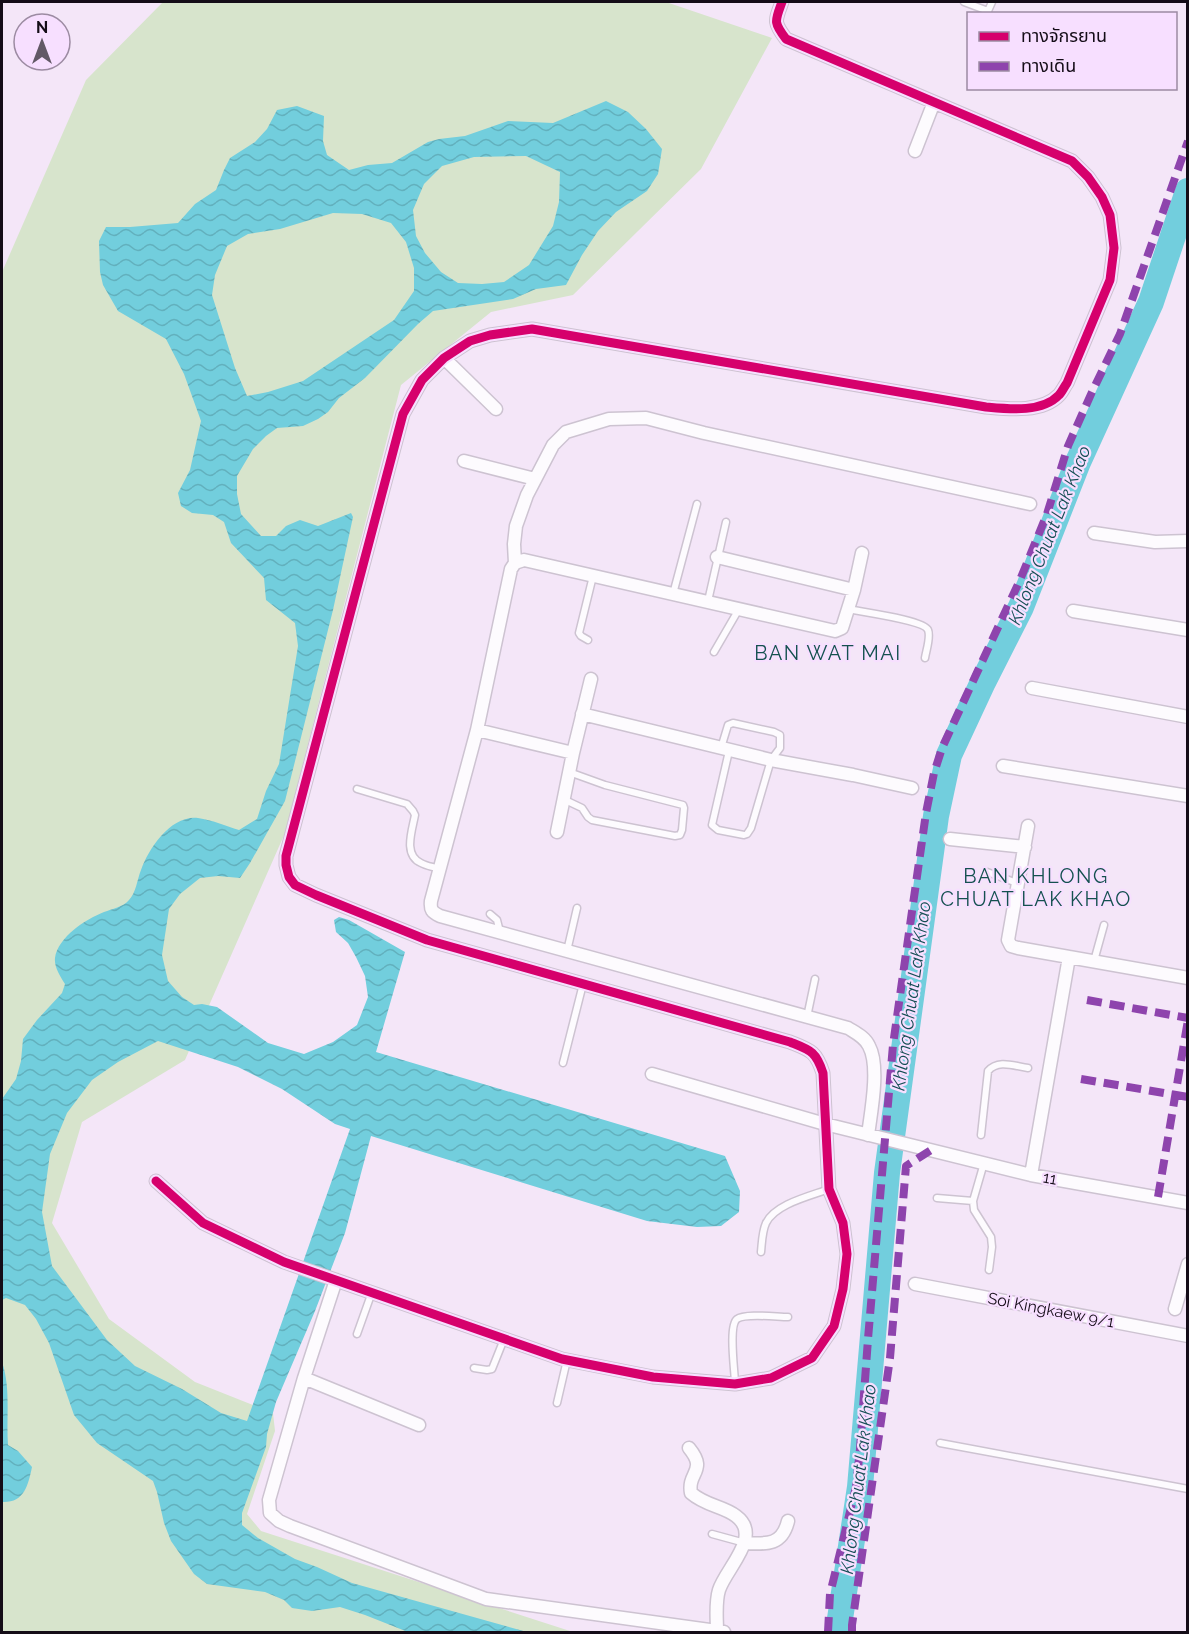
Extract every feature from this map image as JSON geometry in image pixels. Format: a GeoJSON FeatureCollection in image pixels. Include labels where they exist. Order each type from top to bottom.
{"type":"FeatureCollection","features":[{"type":"Feature","properties":{"kind":"street"},"geometry":{"type":"LineString","coordinates":[[156,1181],[203,1223],[285,1262],[567,1360],[653,1377],[735,1384],[771,1378],[812,1358],[834,1326],[843,1289],[847,1254],[843,1224],[829,1189],[823,1073],[820,1061],[811,1050],[790,1042],[427,940],[296,885],[289,877],[286,866],[286,856],[403,414],[422,380],[444,358],[470,341],[490,335],[532,329],[986,407],[1016,410],[1032,408],[1049,402],[1058,395],[1070,377],[1110,280],[1113,248],[1110,215],[1102,197],[1088,177],[1072,161],[786,39],[777,27],[776,17],[782,2]]}},
{"type":"Feature","properties":{"kind":"street"},"geometry":{"type":"LineString","coordinates":[[915,152],[934,102]]}},
{"type":"Feature","properties":{"kind":"street"},"geometry":{"type":"LineString","coordinates":[[444,358],[496,409]]}},
{"type":"Feature","properties":{"kind":"street"},"geometry":{"type":"LineString","coordinates":[[868,1135],[875,1063],[869,1045],[861,1036],[848,1028],[440,916],[430,908],[477,730],[511,569],[515,563],[516,526],[526,495],[553,445],[566,432],[609,419],[646,418],[1030,504]]}},
{"type":"Feature","properties":{"kind":"street"},"geometry":{"type":"LineString","coordinates":[[464,461],[535,479]]}},
{"type":"Feature","properties":{"kind":"street"},"geometry":{"type":"LineString","coordinates":[[1094,533],[1155,542],[1188,541]]}},
{"type":"Feature","properties":{"kind":"street"},"geometry":{"type":"LineString","coordinates":[[515,563],[524,560],[836,631],[842,628],[854,590],[862,553]]}},
{"type":"Feature","properties":{"kind":"street"},"geometry":{"type":"LineString","coordinates":[[717,557],[854,590]]}},
{"type":"Feature","properties":{"kind":"street"},"geometry":{"type":"LineString","coordinates":[[1073,611],[1188,630]]}},
{"type":"Feature","properties":{"kind":"street"},"geometry":{"type":"LineString","coordinates":[[557,832],[591,680]]}},
{"type":"Feature","properties":{"kind":"street"},"geometry":{"type":"LineString","coordinates":[[1032,688],[1188,717]]}},
{"type":"Feature","properties":{"kind":"street"},"geometry":{"type":"LineString","coordinates":[[582,714],[771,760],[912,788]]}},
{"type":"Feature","properties":{"kind":"street"},"geometry":{"type":"LineString","coordinates":[[477,730],[573,753]]}},
{"type":"Feature","properties":{"kind":"street"},"geometry":{"type":"LineString","coordinates":[[1003,766],[1188,796]]}},
{"type":"Feature","properties":{"kind":"street"},"geometry":{"type":"LineString","coordinates":[[1028,826],[1008,940],[1011,946],[1188,978]]}},
{"type":"Feature","properties":{"kind":"street"},"geometry":{"type":"LineString","coordinates":[[950,839],[1024,847]]}},
{"type":"Feature","properties":{"kind":"street"},"geometry":{"type":"LineString","coordinates":[[1031,1175],[1069,957]]}},
{"type":"Feature","properties":{"kind":"street","name":"11"},"geometry":{"type":"LineString","coordinates":[[652,1074],[825,1124],[1031,1175],[1188,1203]]}},
{"type":"Feature","properties":{"kind":"street"},"geometry":{"type":"LineString","coordinates":[[1175,1309],[1184,1288],[1188,1264]]}},
{"type":"Feature","properties":{"kind":"street"},"geometry":{"type":"LineString","coordinates":[[333,1279],[269,1500],[270,1513],[279,1521],[486,1599],[651,1628],[720,1632],[718,1592],[726,1573],[745,1543],[746,1534],[744,1525],[736,1516],[707,1504],[691,1493],[690,1487],[698,1465],[696,1457],[689,1448]]}},
{"type":"Feature","properties":{"kind":"street","name":"Soi Kingkaew 9/1"},"geometry":{"type":"LineString","coordinates":[[915,1284],[1188,1336]]}},
{"type":"Feature","properties":{"kind":"street"},"geometry":{"type":"LineString","coordinates":[[304,1378],[419,1425]]}},
{"type":"Feature","properties":{"kind":"street"},"geometry":{"type":"LineString","coordinates":[[745,1543],[767,1544],[775,1541],[785,1531],[788,1521]]}},
{"type":"Feature","properties":{"kind":"lane"},"geometry":{"type":"LineString","coordinates":[[964,2],[990,12],[992,2]]}},
{"type":"Feature","properties":{"kind":"lane"},"geometry":{"type":"LineString","coordinates":[[674,594],[697,504]]}},
{"type":"Feature","properties":{"kind":"lane"},"geometry":{"type":"LineString","coordinates":[[708,602],[726,522]]}},
{"type":"Feature","properties":{"kind":"lane"},"geometry":{"type":"LineString","coordinates":[[588,640],[579,633],[593,576]]}},
{"type":"Feature","properties":{"kind":"lane"},"geometry":{"type":"LineString","coordinates":[[714,652],[740,608]]}},
{"type":"Feature","properties":{"kind":"lane"},"geometry":{"type":"LineString","coordinates":[[848,609],[915,622],[927,628],[930,633],[925,658]]}},
{"type":"Feature","properties":{"kind":"lane"},"geometry":{"type":"LineString","coordinates":[[733,723],[780,735],[780,748],[771,760],[751,828],[744,835],[718,830],[712,825],[725,749],[729,725],[733,723]]}},
{"type":"Feature","properties":{"kind":"lane"},"geometry":{"type":"LineString","coordinates":[[563,799],[582,808],[592,820],[675,836],[680,835],[682,830],[683,805],[605,785],[569,772]]}},
{"type":"Feature","properties":{"kind":"lane"},"geometry":{"type":"LineString","coordinates":[[357,789],[407,804],[415,815],[410,847],[412,856],[420,863],[440,869]]}},
{"type":"Feature","properties":{"kind":"lane"},"geometry":{"type":"LineString","coordinates":[[987,872],[1018,883]]}},
{"type":"Feature","properties":{"kind":"lane"},"geometry":{"type":"LineString","coordinates":[[567,951],[577,908]]}},
{"type":"Feature","properties":{"kind":"lane"},"geometry":{"type":"LineString","coordinates":[[490,914],[498,920],[500,932]]}},
{"type":"Feature","properties":{"kind":"lane"},"geometry":{"type":"LineString","coordinates":[[1094,961],[1104,925]]}},
{"type":"Feature","properties":{"kind":"lane"},"geometry":{"type":"LineString","coordinates":[[807,1017],[815,979]]}},
{"type":"Feature","properties":{"kind":"lane"},"geometry":{"type":"LineString","coordinates":[[563,1063],[583,984]]}},
{"type":"Feature","properties":{"kind":"lane"},"geometry":{"type":"LineString","coordinates":[[981,1135],[988,1071],[999,1063],[1028,1068]]}},
{"type":"Feature","properties":{"kind":"lane"},"geometry":{"type":"LineString","coordinates":[[984,1163],[973,1201],[974,1210],[991,1237],[992,1247],[988,1270]]}},
{"type":"Feature","properties":{"kind":"lane"},"geometry":{"type":"LineString","coordinates":[[761,1252],[763,1232],[770,1216],[779,1208],[829,1189]]}},
{"type":"Feature","properties":{"kind":"lane"},"geometry":{"type":"LineString","coordinates":[[937,1198],[973,1201]]}},
{"type":"Feature","properties":{"kind":"lane"},"geometry":{"type":"LineString","coordinates":[[357,1334],[372,1292]]}},
{"type":"Feature","properties":{"kind":"lane"},"geometry":{"type":"LineString","coordinates":[[735,1384],[732,1331],[735,1322],[739,1318],[749,1317],[788,1317]]}},
{"type":"Feature","properties":{"kind":"lane"},"geometry":{"type":"LineString","coordinates":[[474,1368],[492,1369],[504,1338]]}},
{"type":"Feature","properties":{"kind":"lane"},"geometry":{"type":"LineString","coordinates":[[557,1403],[567,1360]]}},
{"type":"Feature","properties":{"kind":"lane"},"geometry":{"type":"LineString","coordinates":[[940,1443],[1188,1489]]}},
{"type":"Feature","properties":{"kind":"lane"},"geometry":{"type":"LineString","coordinates":[[712,1534],[745,1543]]}},
{"type":"Feature","properties":{"kind":"green space"},"geometry":{"type":"Polygon","coordinates":[[[163,2],[666,2],[772,38],[701,169],[573,295],[491,312],[401,385],[285,833],[185,1060],[82,1122],[52,1223],[109,1319],[195,1382],[273,1413],[275,1431],[247,1514],[261,1531],[573,1632],[2,1632],[2,272],[86,80],[163,2]]]}},
{"type":"Feature","properties":{"kind":"water"},"geometry":{"type":"Polygon","coordinates":[[[606,101],[628,112],[662,149],[658,174],[647,191],[616,212],[598,231],[566,285],[536,289],[513,299],[433,311],[365,378],[339,398],[328,412],[303,426],[277,428],[266,436],[253,449],[237,476],[237,494],[241,514],[261,536],[276,536],[286,526],[300,520],[318,526],[351,513],[353,517],[333,610],[285,801],[240,878],[218,876],[200,878],[180,894],[169,909],[162,955],[168,981],[182,997],[194,1005],[217,1007],[268,1043],[304,1054],[333,1042],[357,1025],[368,997],[365,976],[356,957],[348,943],[336,932],[334,920],[339,917],[349,920],[405,952],[376,1052],[725,1156],[740,1191],[739,1212],[721,1226],[697,1227],[647,1221],[371,1136],[345,1233],[276,1402],[267,1434],[266,1447],[242,1513],[242,1525],[258,1538],[295,1559],[352,1583],[527,1632],[408,1632],[340,1607],[312,1611],[292,1608],[284,1600],[265,1592],[207,1584],[194,1574],[171,1541],[153,1481],[97,1443],[74,1415],[49,1343],[36,1319],[25,1305],[6,1298],[2,1300],[2,1099],[16,1079],[21,1061],[23,1039],[62,993],[65,984],[56,968],[55,958],[57,950],[67,936],[89,919],[121,906],[129,900],[149,852],[170,827],[188,818],[198,818],[239,830],[257,819],[266,791],[279,764],[298,646],[295,623],[266,600],[264,578],[231,543],[224,522],[213,515],[192,513],[181,506],[178,493],[190,470],[201,421],[184,374],[166,339],[118,311],[103,285],[100,272],[99,241],[106,227],[178,223],[195,204],[216,190],[230,158],[255,142],[267,129],[277,110],[297,106],[324,116],[323,141],[327,155],[349,170],[368,165],[392,163],[428,142],[465,136],[508,121],[553,123],[606,101]],[[526,156],[474,157],[442,166],[424,184],[413,210],[416,236],[425,253],[441,272],[458,283],[504,282],[529,265],[553,226],[559,202],[560,172],[526,156]],[[333,213],[280,229],[248,234],[227,246],[215,275],[212,295],[235,368],[247,396],[303,381],[394,320],[414,291],[414,268],[406,242],[391,223],[362,214],[333,213]],[[158,1041],[118,1062],[92,1080],[67,1113],[50,1154],[42,1212],[52,1266],[107,1340],[135,1366],[182,1389],[221,1413],[247,1421],[350,1129],[335,1124],[282,1089],[238,1067],[158,1041]]]}},
{"type":"Feature","properties":{"kind":"water"},"geometry":{"type":"Polygon","coordinates":[[[2,1362],[7,1392],[8,1445],[18,1451],[32,1467],[24,1492],[9,1502],[2,1502],[2,1362]]]}},
{"type":"Feature","properties":{"kind":"waterway","name":"Khlong Chuat Lak Khao"},"geometry":{"type":"LineString","coordinates":[[838,1632],[860,1487],[887,1173],[936,816],[949,755],[1021,607],[1078,462],[1151,302],[1188,191]]}},
{"type":"Feature","properties":{"kind":"marked path"},"geometry":{"type":"LineString","coordinates":[[828,1632],[830,1594],[856,1487],[893,1045],[926,813],[934,773],[942,748],[1020,580],[1047,514],[1068,446],[1120,334],[1188,141]]}},
{"type":"Feature","properties":{"kind":"marked path"},"geometry":{"type":"LineString","coordinates":[[1087,1000],[1188,1018]]}},
{"type":"Feature","properties":{"kind":"marked path"},"geometry":{"type":"LineString","coordinates":[[1158,1197],[1188,1020]]}},
{"type":"Feature","properties":{"kind":"marked path"},"geometry":{"type":"LineString","coordinates":[[1081,1079],[1188,1097]]}},
{"type":"Feature","properties":{"kind":"marked path"},"geometry":{"type":"LineString","coordinates":[[852,1632],[890,1358],[906,1166],[931,1150]]}},
{"type":"Feature","properties":{"kind":"cycle path"},"geometry":{"type":"LineString","coordinates":[[156,1181],[203,1223],[284,1262],[562,1359],[653,1377],[735,1384],[771,1378],[812,1358],[834,1326],[843,1289],[847,1254],[843,1223],[829,1189],[823,1073],[818,1060],[811,1052],[790,1042],[427,940],[295,885],[289,877],[286,865],[286,856],[403,414],[422,380],[444,358],[470,341],[490,335],[532,329],[986,407],[1024,408],[1044,405],[1059,395],[1067,383],[1110,280],[1114,248],[1110,215],[1102,197],[1088,177],[1072,161],[786,39],[776,21],[782,2]]}},
{"type":"Feature","properties":{"kind":"district","name":"BAN WAT MAI"},"geometry":{"type":"Point","coordinates":[828,653]}},
{"type":"Feature","properties":{"kind":"district","name":"BAN KHLONG CHUAT LAK KHAO"},"geometry":{"type":"Point","coordinates":[1036,888]}}]}
